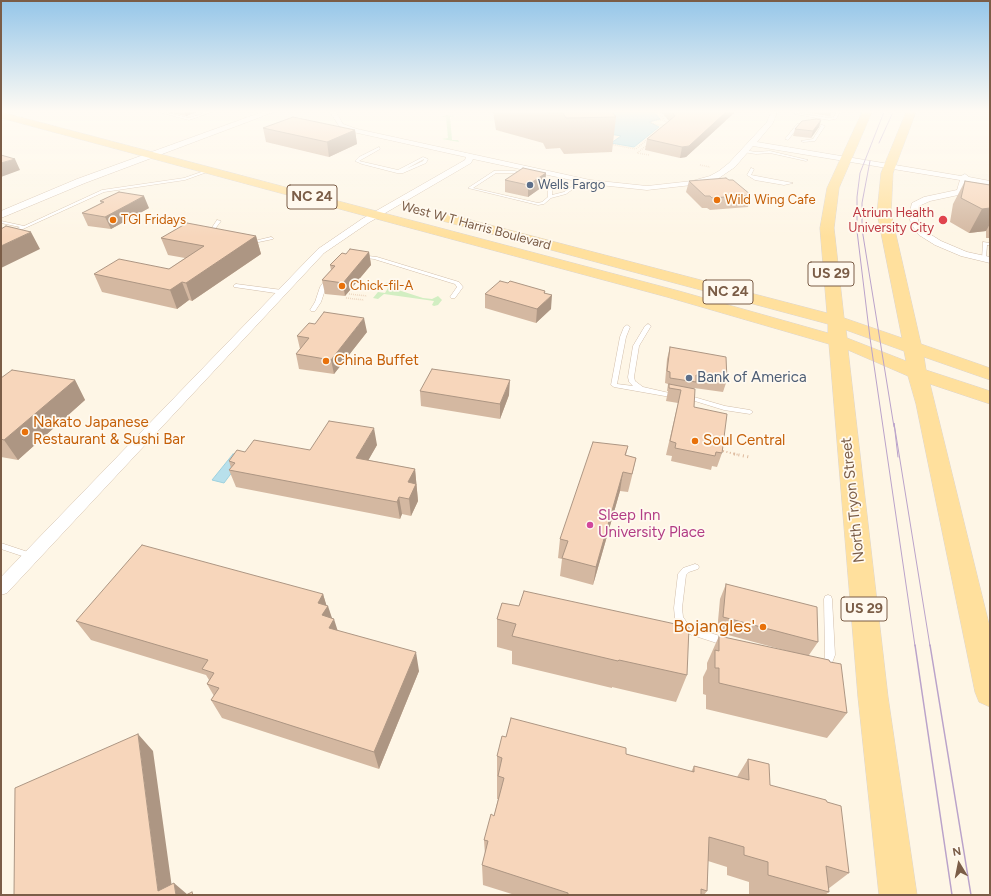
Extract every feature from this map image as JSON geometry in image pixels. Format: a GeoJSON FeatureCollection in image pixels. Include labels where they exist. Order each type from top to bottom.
{"type":"FeatureCollection","features":[{"type":"Feature","properties":{"kind":"main road","name":"West W T Harris Boulevard"},"geometry":{"type":"LineString","coordinates":[[147,154],[208,171],[378,206],[673,294],[914,349]]}},
{"type":"Feature","properties":{"kind":"main road","name":"North Tryon Street"},"geometry":{"type":"LineString","coordinates":[[849,154],[831,193],[827,222],[836,331],[873,697],[898,895]]}},
{"type":"Feature","properties":{"kind":"main road"},"geometry":{"type":"LineString","coordinates":[[894,154],[890,165],[884,213],[914,349],[917,373],[928,412],[990,692]]}},
{"type":"Feature","properties":{"kind":"main road","name":"West W T Harris Boulevard"},"geometry":{"type":"LineString","coordinates":[[378,206],[410,208]]}},
{"type":"Feature","properties":{"kind":"main road","name":"West W T Harris Boulevard"},"geometry":{"type":"LineString","coordinates":[[434,215],[836,331]]}},
{"type":"Feature","properties":{"kind":"main road","name":"NC 24"},"geometry":{"type":"LineString","coordinates":[[836,331],[864,350],[917,373],[990,398]]}},
{"type":"Feature","properties":{"kind":"main road","name":"NC 24"},"geometry":{"type":"LineString","coordinates":[[914,349],[990,374]]}},
{"type":"Feature","properties":{"kind":"street"},"geometry":{"type":"LineString","coordinates":[[54,181],[128,154]]}},
{"type":"Feature","properties":{"kind":"street"},"geometry":{"type":"LineString","coordinates":[[1,214],[74,183],[154,154]]}},
{"type":"Feature","properties":{"kind":"street"},"geometry":{"type":"LineString","coordinates":[[460,154],[582,181],[612,186],[641,188],[690,184],[713,178],[722,173],[741,154]]}},
{"type":"Feature","properties":{"kind":"street"},"geometry":{"type":"LineString","coordinates":[[822,154],[988,181]]}},
{"type":"Feature","properties":{"kind":"street"},"geometry":{"type":"LineString","coordinates":[[378,206],[468,161],[470,156]]}},
{"type":"Feature","properties":{"kind":"street"},"geometry":{"type":"LineString","coordinates":[[1,588],[321,251],[378,206],[458,159],[470,156]]}},
{"type":"Feature","properties":{"kind":"street"},"geometry":{"type":"LineString","coordinates":[[964,178],[960,192],[927,199],[918,203],[913,211],[914,220],[919,230],[932,240],[954,250],[987,260]]}},
{"type":"Feature","properties":{"kind":"lane"},"geometry":{"type":"LineString","coordinates":[[368,154],[357,161],[398,172],[424,158]]}},
{"type":"Feature","properties":{"kind":"lane"},"geometry":{"type":"LineString","coordinates":[[761,154],[806,161]]}},
{"type":"Feature","properties":{"kind":"lane"},"geometry":{"type":"LineString","coordinates":[[752,169],[748,174],[781,184],[791,183],[796,177]]}},
{"type":"Feature","properties":{"kind":"lane"},"geometry":{"type":"LineString","coordinates":[[1,238],[103,191],[186,179],[208,171]]}},
{"type":"Feature","properties":{"kind":"lane"},"geometry":{"type":"LineString","coordinates":[[515,172],[495,172],[470,188],[535,204],[543,203],[550,197],[565,193],[582,181]]}},
{"type":"Feature","properties":{"kind":"lane"},"geometry":{"type":"LineString","coordinates":[[550,197],[550,188],[562,176]]}},
{"type":"Feature","properties":{"kind":"lane"},"geometry":{"type":"LineString","coordinates":[[988,181],[990,189]]}},
{"type":"Feature","properties":{"kind":"lane"},"geometry":{"type":"LineString","coordinates":[[219,237],[213,236],[213,229],[220,221]]}},
{"type":"Feature","properties":{"kind":"lane"},"geometry":{"type":"LineString","coordinates":[[1,222],[24,227]]}},
{"type":"Feature","properties":{"kind":"lane"},"geometry":{"type":"LineString","coordinates":[[244,242],[254,242],[271,238]]}},
{"type":"Feature","properties":{"kind":"lane"},"geometry":{"type":"LineString","coordinates":[[987,260],[985,243],[990,244]]}},
{"type":"Feature","properties":{"kind":"lane"},"geometry":{"type":"LineString","coordinates":[[352,258],[362,256],[375,258],[454,282],[460,286],[453,297]]}},
{"type":"Feature","properties":{"kind":"lane"},"geometry":{"type":"LineString","coordinates":[[313,310],[318,302],[323,287],[334,273]]}},
{"type":"Feature","properties":{"kind":"lane"},"geometry":{"type":"LineString","coordinates":[[236,286],[282,292]]}},
{"type":"Feature","properties":{"kind":"lane"},"geometry":{"type":"LineString","coordinates":[[641,389],[632,382],[631,377],[639,340],[648,326]]}},
{"type":"Feature","properties":{"kind":"lane"},"geometry":{"type":"LineString","coordinates":[[627,327],[623,337],[614,385],[696,399],[724,408],[750,412]]}},
{"type":"Feature","properties":{"kind":"lane"},"geometry":{"type":"LineString","coordinates":[[1,546],[31,556]]}},
{"type":"Feature","properties":{"kind":"lane"},"geometry":{"type":"LineString","coordinates":[[695,567],[686,570],[682,574],[678,608],[682,623],[685,627],[700,635],[736,644]]}},
{"type":"Feature","properties":{"kind":"lane"},"geometry":{"type":"LineString","coordinates":[[815,666],[824,665],[829,660],[830,655],[828,599]]}},
{"type":"Feature","properties":{"kind":"path"},"geometry":{"type":"LineString","coordinates":[[642,154],[649,155]]}},
{"type":"Feature","properties":{"kind":"path"},"geometry":{"type":"LineString","coordinates":[[700,165],[712,167]]}},
{"type":"Feature","properties":{"kind":"path"},"geometry":{"type":"LineString","coordinates":[[349,294],[367,296]]}},
{"type":"Feature","properties":{"kind":"path"},"geometry":{"type":"LineString","coordinates":[[346,298],[364,300]]}},
{"type":"Feature","properties":{"kind":"path"},"geometry":{"type":"LineString","coordinates":[[723,451],[750,457]]}},
{"type":"Feature","properties":{"kind":"green space"},"geometry":{"type":"Polygon","coordinates":[[[391,281],[393,283],[389,287],[423,298],[432,299],[438,296],[442,300],[438,305],[434,306],[432,305],[434,301],[384,294],[378,299],[373,298],[378,292],[385,293],[388,288],[381,285],[391,281]]]}},
{"type":"Feature","properties":{"kind":"water"},"geometry":{"type":"Polygon","coordinates":[[[233,454],[244,456],[224,483],[212,480],[233,454]]]}},
{"type":"Feature","properties":{"kind":"building"},"geometry":{"type":"Polygon","coordinates":[[[1,155],[15,159],[1,163],[1,155]]]}},
{"type":"Feature","properties":{"kind":"building"},"geometry":{"type":"Polygon","coordinates":[[[523,168],[546,173],[528,185],[505,180],[523,168]]]}},
{"type":"Feature","properties":{"kind":"building"},"geometry":{"type":"Polygon","coordinates":[[[726,178],[733,180],[751,195],[712,198],[710,196],[705,196],[689,181],[726,178]]]}},
{"type":"Feature","properties":{"kind":"building"},"geometry":{"type":"Polygon","coordinates":[[[965,181],[990,185],[990,208],[982,209],[961,198],[965,181]]]}},
{"type":"Feature","properties":{"kind":"building"},"geometry":{"type":"Polygon","coordinates":[[[119,192],[144,196],[105,217],[82,213],[104,202],[100,201],[119,192]]]}},
{"type":"Feature","properties":{"kind":"building"},"geometry":{"type":"Polygon","coordinates":[[[187,223],[256,236],[186,283],[182,282],[170,290],[94,274],[119,259],[169,269],[204,246],[161,238],[187,223]]]}},
{"type":"Feature","properties":{"kind":"building"},"geometry":{"type":"Polygon","coordinates":[[[6,226],[31,232],[1,246],[1,229],[6,226]]]}},
{"type":"Feature","properties":{"kind":"building"},"geometry":{"type":"Polygon","coordinates":[[[350,249],[369,252],[343,283],[322,280],[335,266],[330,265],[342,253],[346,254],[350,249]]]}},
{"type":"Feature","properties":{"kind":"building"},"geometry":{"type":"Polygon","coordinates":[[[500,281],[508,283],[510,281],[545,291],[544,293],[552,295],[537,309],[485,294],[500,281]]]}},
{"type":"Feature","properties":{"kind":"building"},"geometry":{"type":"Polygon","coordinates":[[[324,312],[364,318],[331,360],[296,354],[309,338],[297,336],[309,323],[315,324],[324,312]]]}},
{"type":"Feature","properties":{"kind":"building"},"geometry":{"type":"Polygon","coordinates":[[[670,347],[726,357],[727,380],[696,375],[696,382],[670,378],[670,372],[667,371],[670,347]]]}},
{"type":"Feature","properties":{"kind":"building"},"geometry":{"type":"Polygon","coordinates":[[[432,369],[510,380],[500,404],[420,391],[432,369]]]}},
{"type":"Feature","properties":{"kind":"building"},"geometry":{"type":"Polygon","coordinates":[[[12,370],[75,380],[4,440],[1,439],[1,378],[12,370]]]}},
{"type":"Feature","properties":{"kind":"building"},"geometry":{"type":"Polygon","coordinates":[[[669,384],[695,389],[694,407],[727,414],[722,453],[716,452],[715,456],[675,448],[676,443],[670,441],[681,390],[669,388],[669,384]]]}},
{"type":"Feature","properties":{"kind":"building"},"geometry":{"type":"Polygon","coordinates":[[[329,421],[374,428],[356,458],[415,469],[408,482],[416,484],[409,499],[399,497],[397,502],[229,470],[235,463],[229,461],[237,450],[245,452],[254,440],[310,450],[329,421]]]}},
{"type":"Feature","properties":{"kind":"building","name":"Sleep Inn University Place"},"geometry":{"type":"Polygon","coordinates":[[[593,442],[628,446],[625,455],[636,458],[632,474],[623,472],[596,567],[562,558],[568,541],[560,539],[593,442]]]}},
{"type":"Feature","properties":{"kind":"building"},"geometry":{"type":"Polygon","coordinates":[[[142,545],[323,594],[318,603],[328,606],[322,615],[334,619],[329,628],[416,652],[374,752],[211,700],[219,688],[207,684],[214,673],[202,669],[208,660],[76,621],[142,545]]]}},
{"type":"Feature","properties":{"kind":"building"},"geometry":{"type":"Polygon","coordinates":[[[726,584],[817,607],[818,642],[723,617],[726,584]]]}},
{"type":"Feature","properties":{"kind":"building"},"geometry":{"type":"Polygon","coordinates":[[[524,591],[689,627],[687,675],[618,661],[512,636],[516,624],[497,619],[502,603],[519,606],[524,591]]]}},
{"type":"Feature","properties":{"kind":"building"},"geometry":{"type":"Polygon","coordinates":[[[719,636],[829,660],[830,662],[841,664],[847,713],[719,683],[719,668],[715,668],[715,650],[719,651],[719,636]]]}},
{"type":"Feature","properties":{"kind":"building"},"geometry":{"type":"Polygon","coordinates":[[[511,718],[626,748],[626,754],[694,772],[694,766],[749,780],[748,759],[769,764],[770,785],[826,800],[827,802],[841,806],[849,873],[826,866],[829,892],[768,875],[768,862],[744,855],[744,847],[709,837],[707,891],[701,889],[701,895],[568,895],[568,893],[482,865],[488,841],[484,840],[491,814],[494,816],[504,778],[498,776],[502,758],[497,756],[502,736],[506,737],[511,718]]]}},
{"type":"Feature","properties":{"kind":"building"},"geometry":{"type":"Polygon","coordinates":[[[138,734],[158,891],[174,883],[176,895],[14,895],[15,788],[138,734]]]}},
{"type":"Feature","properties":{"kind":"building"},"geometry":{"type":"Polygon","coordinates":[[[192,892],[193,895],[186,895],[192,892]]]}},
{"type":"Feature","properties":{"kind":"tram line"},"geometry":{"type":"LineString","coordinates":[[868,154],[860,173],[857,197],[857,231],[870,338],[915,646]]}},
{"type":"Feature","properties":{"kind":"tram line"},"geometry":{"type":"LineString","coordinates":[[870,161],[862,203],[862,229],[894,427]]}},
{"type":"Feature","properties":{"kind":"tram line"},"geometry":{"type":"LineString","coordinates":[[898,457],[894,423],[930,646]]}},
{"type":"Feature","properties":{"kind":"tram line"},"geometry":{"type":"LineString","coordinates":[[915,645],[952,895]]}},
{"type":"Feature","properties":{"kind":"tram line"},"geometry":{"type":"LineString","coordinates":[[930,645],[971,895]]}},
{"type":"Feature","properties":{"kind":"place","name":"Wells Fargo"},"geometry":{"type":"Point","coordinates":[530,185]}},
{"type":"Feature","properties":{"kind":"place","name":"Wild Wing Cafe"},"geometry":{"type":"Point","coordinates":[717,200]}},
{"type":"Feature","properties":{"kind":"place","name":"TGI Fridays"},"geometry":{"type":"Point","coordinates":[113,220]}},
{"type":"Feature","properties":{"kind":"place","name":"Atrium Health University City"},"geometry":{"type":"Point","coordinates":[943,220]}},
{"type":"Feature","properties":{"kind":"place","name":"Chick-fil-A"},"geometry":{"type":"Point","coordinates":[342,286]}},
{"type":"Feature","properties":{"kind":"place","name":"China Buffet"},"geometry":{"type":"Point","coordinates":[326,361]}},
{"type":"Feature","properties":{"kind":"place","name":"Bank of America"},"geometry":{"type":"Point","coordinates":[689,378]}},
{"type":"Feature","properties":{"kind":"place","name":"Nakato Japanese Restaurant & Sushi Bar"},"geometry":{"type":"Point","coordinates":[25,432]}},
{"type":"Feature","properties":{"kind":"place","name":"Soul Central"},"geometry":{"type":"Point","coordinates":[695,441]}},
{"type":"Feature","properties":{"kind":"place","name":"Sleep Inn University Place"},"geometry":{"type":"Point","coordinates":[590,525]}},
{"type":"Feature","properties":{"kind":"place","name":"Bojangles'"},"geometry":{"type":"Point","coordinates":[763,627]}}]}
